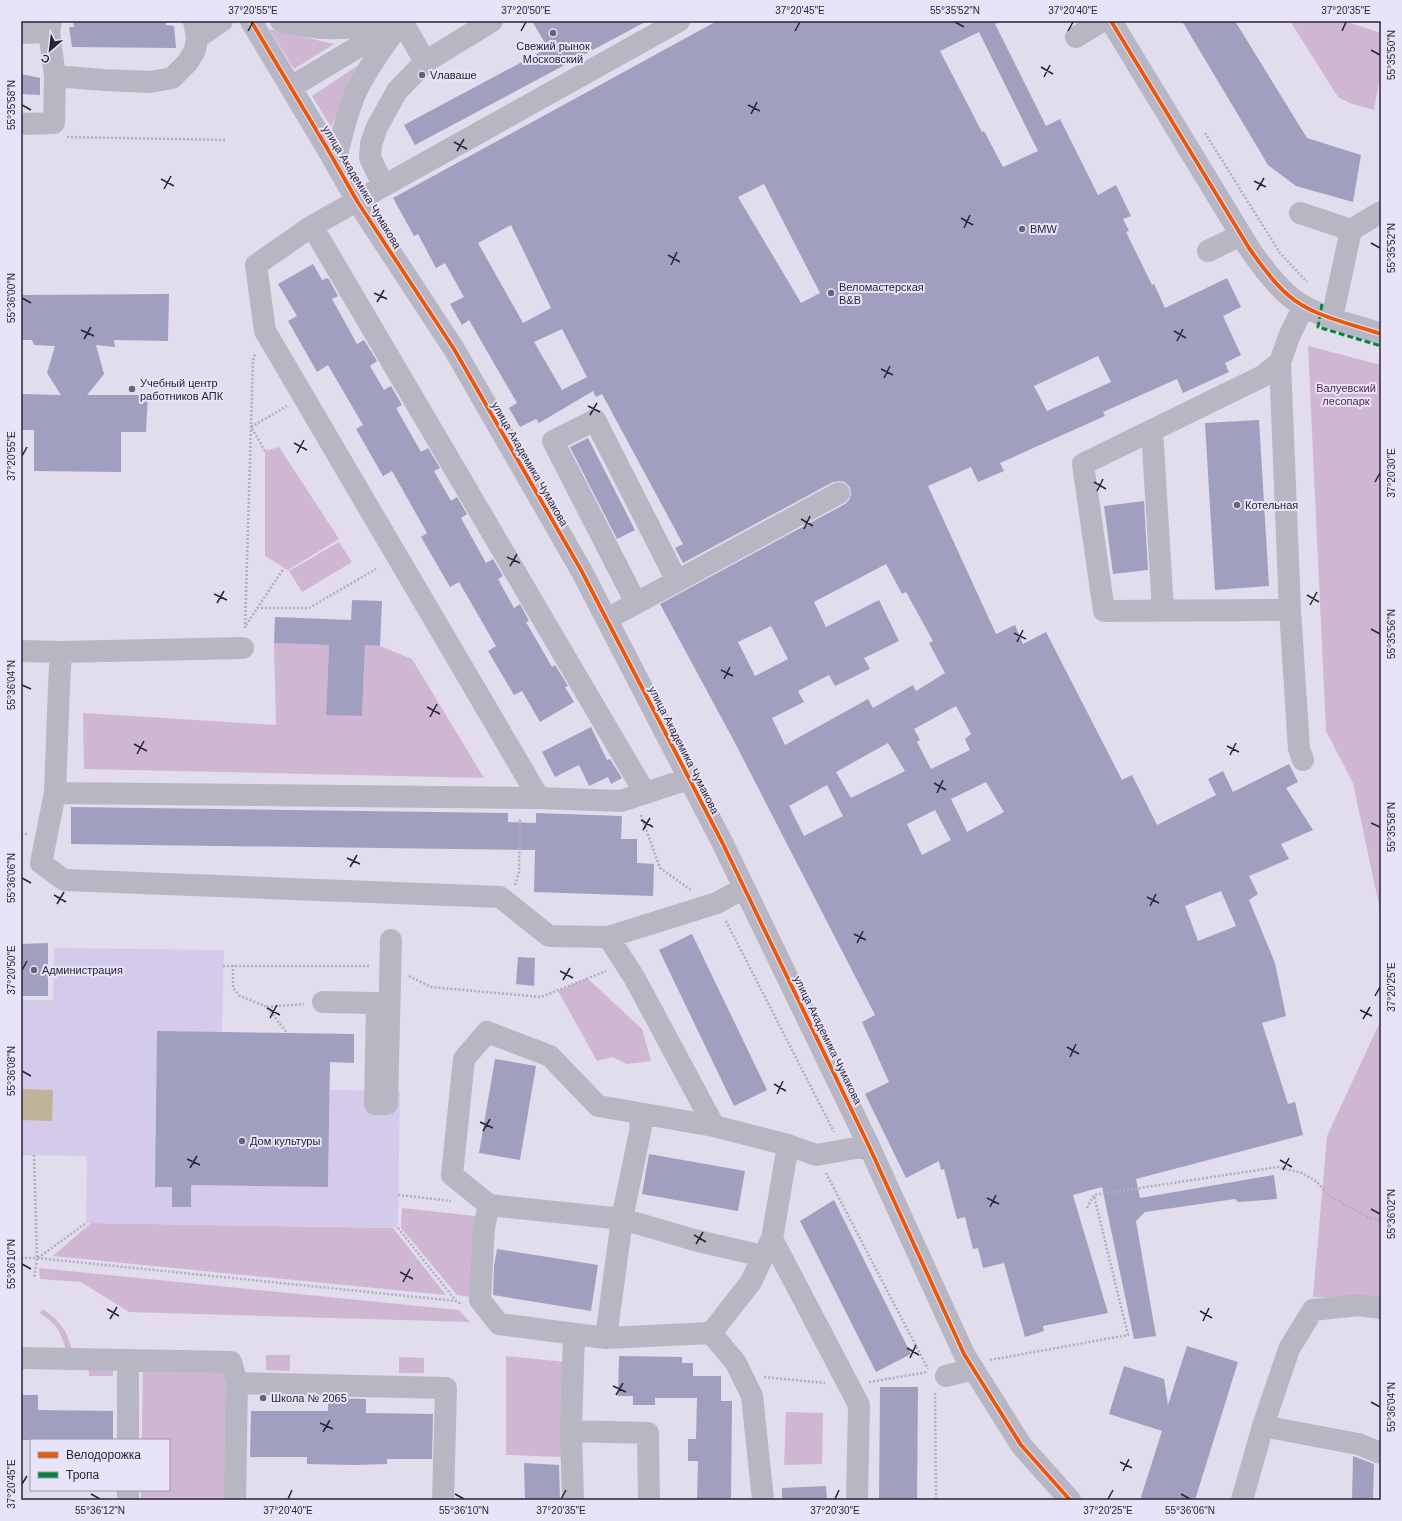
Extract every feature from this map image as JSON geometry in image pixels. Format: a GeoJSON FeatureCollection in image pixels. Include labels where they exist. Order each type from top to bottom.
{"type":"FeatureCollection","features":[{"type":"Feature","properties":{"kind":"street"},"geometry":{"type":"LineString","coordinates":[[55,76],[150,82],[172,78],[188,62],[195,50],[196,29],[222,21]]}},
{"type":"Feature","properties":{"kind":"street","name":"улица Академика Чумакова"},"geometry":{"type":"LineString","coordinates":[[251,21],[357,202],[454,349],[581,570],[722,842],[868,1144],[964,1354],[1021,1446],[1070,1500]]}},
{"type":"Feature","properties":{"kind":"street"},"geometry":{"type":"LineString","coordinates":[[281,21],[301,26],[336,29],[401,21]]}},
{"type":"Feature","properties":{"kind":"street"},"geometry":{"type":"LineString","coordinates":[[291,87],[401,21]]}},
{"type":"Feature","properties":{"kind":"street"},"geometry":{"type":"LineString","coordinates":[[401,21],[425,62]]}},
{"type":"Feature","properties":{"kind":"street"},"geometry":{"type":"LineString","coordinates":[[335,163],[350,108],[356,92],[368,70],[401,21]]}},
{"type":"Feature","properties":{"kind":"street"},"geometry":{"type":"LineString","coordinates":[[384,186],[370,158],[371,144],[375,132],[397,91],[425,62],[492,21]]}},
{"type":"Feature","properties":{"kind":"street"},"geometry":{"type":"LineString","coordinates":[[530,798],[265,331],[256,265],[312,226],[679,21]]}},
{"type":"Feature","properties":{"kind":"street"},"geometry":{"type":"LineString","coordinates":[[1076,37],[1102,21]]}},
{"type":"Feature","properties":{"kind":"street"},"geometry":{"type":"LineString","coordinates":[[1112,21],[1241,235],[1265,271],[1288,295],[1304,306],[1332,318],[1381,334]]}},
{"type":"Feature","properties":{"kind":"street"},"geometry":{"type":"LineString","coordinates":[[21,33],[50,26],[55,76],[54,123],[21,124]]}},
{"type":"Feature","properties":{"kind":"street"},"geometry":{"type":"LineString","coordinates":[[1332,318],[1351,230],[1381,212]]}},
{"type":"Feature","properties":{"kind":"street"},"geometry":{"type":"LineString","coordinates":[[1300,213],[1351,230]]}},
{"type":"Feature","properties":{"kind":"street"},"geometry":{"type":"LineString","coordinates":[[312,226],[640,795]]}},
{"type":"Feature","properties":{"kind":"street"},"geometry":{"type":"LineString","coordinates":[[1208,250],[1241,235]]}},
{"type":"Feature","properties":{"kind":"street"},"geometry":{"type":"LineString","coordinates":[[1303,760],[1299,749],[1290,610],[1280,362],[1290,334],[1304,306]]}},
{"type":"Feature","properties":{"kind":"street"},"geometry":{"type":"LineString","coordinates":[[1280,362],[1263,376],[1082,464],[1104,611],[1290,610]]}},
{"type":"Feature","properties":{"kind":"street"},"geometry":{"type":"LineString","coordinates":[[636,603],[553,441],[595,420],[677,581]]}},
{"type":"Feature","properties":{"kind":"street"},"geometry":{"type":"LineString","coordinates":[[1152,430],[1163,610]]}},
{"type":"Feature","properties":{"kind":"street"},"geometry":{"type":"LineString","coordinates":[[607,619],[839,493]]}},
{"type":"Feature","properties":{"kind":"street"},"geometry":{"type":"LineString","coordinates":[[21,651],[62,652],[244,640]]}},
{"type":"Feature","properties":{"kind":"street"},"geometry":{"type":"LineString","coordinates":[[62,652],[59,686],[55,793],[41,862],[64,880],[500,897],[549,936],[608,937],[717,903],[744,888]]}},
{"type":"Feature","properties":{"kind":"street"},"geometry":{"type":"LineString","coordinates":[[55,793],[530,798],[622,801],[688,779]]}},
{"type":"Feature","properties":{"kind":"street"},"geometry":{"type":"LineString","coordinates":[[608,937],[625,964],[700,1098],[714,1126]]}},
{"type":"Feature","properties":{"kind":"street"},"geometry":{"type":"LineString","coordinates":[[322,1002],[378,1003],[374,1104],[386,1104],[391,940]]}},
{"type":"Feature","properties":{"kind":"street"},"geometry":{"type":"LineString","coordinates":[[768,1247],[698,1241],[622,1219],[489,1205],[452,1175],[464,1059],[487,1032],[550,1056],[598,1106],[714,1126],[788,1145],[816,1155],[862,1147],[868,1144]]}},
{"type":"Feature","properties":{"kind":"street"},"geometry":{"type":"LineString","coordinates":[[606,1338],[622,1219],[641,1127],[638,1113]]}},
{"type":"Feature","properties":{"kind":"street"},"geometry":{"type":"LineString","coordinates":[[489,1205],[484,1227],[480,1300],[498,1324],[606,1338],[711,1333],[751,1282],[768,1247],[788,1145]]}},
{"type":"Feature","properties":{"kind":"street"},"geometry":{"type":"LineString","coordinates":[[768,1247],[859,1405],[857,1500]]}},
{"type":"Feature","properties":{"kind":"street"},"geometry":{"type":"LineString","coordinates":[[1242,1500],[1263,1426],[1289,1349],[1313,1310],[1358,1305],[1381,1308]]}},
{"type":"Feature","properties":{"kind":"street"},"geometry":{"type":"LineString","coordinates":[[711,1333],[736,1363],[752,1396],[763,1500]]}},
{"type":"Feature","properties":{"kind":"street"},"geometry":{"type":"LineString","coordinates":[[573,1500],[571,1431],[574,1335]]}},
{"type":"Feature","properties":{"kind":"street"},"geometry":{"type":"LineString","coordinates":[[21,1358],[231,1362],[237,1383],[235,1500]]}},
{"type":"Feature","properties":{"kind":"street"},"geometry":{"type":"LineString","coordinates":[[128,1360],[128,1439]]}},
{"type":"Feature","properties":{"kind":"street"},"geometry":{"type":"LineString","coordinates":[[938,1381],[972,1366]]}},
{"type":"Feature","properties":{"kind":"street"},"geometry":{"type":"LineString","coordinates":[[237,1383],[446,1388],[443,1500]]}},
{"type":"Feature","properties":{"kind":"street"},"geometry":{"type":"LineString","coordinates":[[1263,1426],[1358,1444],[1381,1454]]}},
{"type":"Feature","properties":{"kind":"street"},"geometry":{"type":"LineString","coordinates":[[571,1431],[648,1433],[649,1500]]}},
{"type":"Feature","properties":{"kind":"path"},"geometry":{"type":"LineString","coordinates":[[1201,126],[1280,253],[1308,284]]}},
{"type":"Feature","properties":{"kind":"path"},"geometry":{"type":"LineString","coordinates":[[60,136],[225,140]]}},
{"type":"Feature","properties":{"kind":"path"},"geometry":{"type":"LineString","coordinates":[[244,640],[246,626],[253,360],[265,331]]}},
{"type":"Feature","properties":{"kind":"path"},"geometry":{"type":"LineString","coordinates":[[251,427],[303,396]]}},
{"type":"Feature","properties":{"kind":"path"},"geometry":{"type":"LineString","coordinates":[[251,427],[265,451]]}},
{"type":"Feature","properties":{"kind":"path"},"geometry":{"type":"LineString","coordinates":[[246,626],[284,568]]}},
{"type":"Feature","properties":{"kind":"path"},"geometry":{"type":"LineString","coordinates":[[257,608],[309,608],[376,569]]}},
{"type":"Feature","properties":{"kind":"path"},"geometry":{"type":"LineString","coordinates":[[640,795],[660,868],[700,897],[717,903],[835,1134],[816,1155],[938,1381],[936,1500]]}},
{"type":"Feature","properties":{"kind":"path"},"geometry":{"type":"LineString","coordinates":[[510,905],[519,872],[530,798]]}},
{"type":"Feature","properties":{"kind":"path"},"geometry":{"type":"LineString","coordinates":[[223,966],[390,966],[431,987],[541,997],[625,964]]}},
{"type":"Feature","properties":{"kind":"path"},"geometry":{"type":"LineString","coordinates":[[233,965],[233,988],[240,996],[266,1007],[322,1002]]}},
{"type":"Feature","properties":{"kind":"path"},"geometry":{"type":"LineString","coordinates":[[266,1007],[287,1033]]}},
{"type":"Feature","properties":{"kind":"path"},"geometry":{"type":"LineString","coordinates":[[34,1155],[37,1258],[34,1279]]}},
{"type":"Feature","properties":{"kind":"path"},"geometry":{"type":"LineString","coordinates":[[1094,1195],[1278,1167],[1302,1173],[1317,1182],[1329,1196],[1368,1217],[1381,1221]]}},
{"type":"Feature","properties":{"kind":"path"},"geometry":{"type":"LineString","coordinates":[[398,1195],[452,1201]]}},
{"type":"Feature","properties":{"kind":"path"},"geometry":{"type":"LineString","coordinates":[[972,1366],[1128,1335],[1094,1195]]}},
{"type":"Feature","properties":{"kind":"path"},"geometry":{"type":"LineString","coordinates":[[1087,1208],[1094,1195]]}},
{"type":"Feature","properties":{"kind":"path"},"geometry":{"type":"LineString","coordinates":[[37,1258],[86,1223]]}},
{"type":"Feature","properties":{"kind":"path"},"geometry":{"type":"LineString","coordinates":[[398,1228],[456,1301]]}},
{"type":"Feature","properties":{"kind":"path"},"geometry":{"type":"LineString","coordinates":[[21,1258],[37,1258],[456,1301],[462,1304]]}},
{"type":"Feature","properties":{"kind":"green space"},"geometry":{"type":"Polygon","coordinates":[[[1290,21],[1344,21],[1381,33],[1381,72],[1374,110],[1352,104],[1338,97],[1290,21]]]}},
{"type":"Feature","properties":{"kind":"green space"},"geometry":{"type":"Polygon","coordinates":[[[269,29],[334,44],[294,69],[269,29]]]}},
{"type":"Feature","properties":{"kind":"green space"},"geometry":{"type":"Polygon","coordinates":[[[357,66],[331,127],[312,96],[357,66]]]}},
{"type":"Feature","properties":{"kind":"green space","name":"Валуевский лесопарк"},"geometry":{"type":"Polygon","coordinates":[[[1308,346],[1381,365],[1381,944],[1379,905],[1353,783],[1326,731],[1308,346]]]}},
{"type":"Feature","properties":{"kind":"green space"},"geometry":{"type":"Polygon","coordinates":[[[279,447],[339,539],[288,570],[265,556],[265,451],[279,447]]]}},
{"type":"Feature","properties":{"kind":"green space"},"geometry":{"type":"Polygon","coordinates":[[[339,542],[352,562],[302,592],[289,571],[339,542]]]}},
{"type":"Feature","properties":{"kind":"green space"},"geometry":{"type":"Polygon","coordinates":[[[274,643],[329,645],[326,714],[362,716],[365,645],[380,646],[412,659],[484,778],[84,769],[83,713],[276,725],[274,643]]]}},
{"type":"Feature","properties":{"kind":"green space"},"geometry":{"type":"Polygon","coordinates":[[[587,978],[642,1029],[651,1061],[627,1064],[612,1057],[597,1061],[558,991],[587,978]]]}},
{"type":"Feature","properties":{"kind":"green space"},"geometry":{"type":"Polygon","coordinates":[[[1381,1020],[1381,1298],[1313,1297],[1327,1136],[1381,1020]]]}},
{"type":"Feature","properties":{"kind":"green space"},"geometry":{"type":"Polygon","coordinates":[[[402,1208],[475,1216],[470,1297],[457,1295],[401,1228],[402,1208]]]}},
{"type":"Feature","properties":{"kind":"green space"},"geometry":{"type":"Polygon","coordinates":[[[91,1223],[393,1228],[446,1295],[53,1256],[91,1223]]]}},
{"type":"Feature","properties":{"kind":"green space"},"geometry":{"type":"Polygon","coordinates":[[[39,1268],[459,1310],[470,1322],[129,1312],[81,1282],[40,1279],[39,1268]]]}},
{"type":"Feature","properties":{"kind":"green space"},"geometry":{"type":"Polygon","coordinates":[[[43,1309],[62,1326],[72,1350],[66,1349],[57,1328],[40,1313],[43,1309]]]}},
{"type":"Feature","properties":{"kind":"green space"},"geometry":{"type":"Polygon","coordinates":[[[266,1355],[290,1355],[290,1371],[266,1370],[266,1355]]]}},
{"type":"Feature","properties":{"kind":"green space"},"geometry":{"type":"Polygon","coordinates":[[[506,1356],[566,1362],[562,1457],[506,1455],[506,1356]]]}},
{"type":"Feature","properties":{"kind":"green space"},"geometry":{"type":"Polygon","coordinates":[[[399,1357],[424,1358],[424,1373],[399,1373],[399,1357]]]}},
{"type":"Feature","properties":{"kind":"green space"},"geometry":{"type":"Polygon","coordinates":[[[89,1363],[113,1363],[113,1376],[89,1376],[89,1363]]]}},
{"type":"Feature","properties":{"kind":"green space"},"geometry":{"type":"Polygon","coordinates":[[[143,1363],[227,1366],[225,1500],[141,1500],[141,1491],[170,1491],[170,1439],[142,1439],[143,1363]]]}},
{"type":"Feature","properties":{"kind":"green space"},"geometry":{"type":"Polygon","coordinates":[[[786,1412],[823,1413],[822,1464],[784,1465],[786,1412]]]}},
{"type":"Feature","properties":{"kind":"shaded area"},"geometry":{"type":"Polygon","coordinates":[[[54,948],[224,950],[222,1032],[156,1187],[172,1187],[172,1207],[191,1207],[191,1185],[328,1187],[330,1090],[400,1091],[398,1228],[86,1223],[87,1156],[21,1155],[21,1000],[53,1000],[54,948]]]}},
{"type":"Feature","properties":{"kind":"shaded area"},"geometry":{"type":"Polygon","coordinates":[[[21,1089],[53,1090],[52,1121],[21,1120],[21,1089]]]}},
{"type":"Feature","properties":{"kind":"building"},"geometry":{"type":"Polygon","coordinates":[[[73,21],[166,21],[166,25],[174,26],[176,48],[72,47],[69,27],[74,27],[73,21]]]}},
{"type":"Feature","properties":{"kind":"building"},"geometry":{"type":"Polygon","coordinates":[[[532,21],[647,21],[415,145],[404,125],[548,48],[532,21]]]}},
{"type":"Feature","properties":{"kind":"building"},"geometry":{"type":"Polygon","coordinates":[[[717,21],[1001,21],[995,24],[1046,126],[1060,119],[1098,195],[1116,185],[1131,216],[1123,219],[1129,231],[1126,232],[1165,308],[1227,278],[1241,307],[1223,316],[1241,355],[1225,363],[1229,372],[1183,393],[1177,379],[1103,412],[1105,416],[1000,463],[1004,471],[978,482],[971,467],[928,486],[996,634],[1015,625],[1023,644],[1046,632],[1122,780],[1132,775],[1157,825],[1216,795],[1208,779],[1223,771],[1233,792],[1289,764],[1298,782],[1286,788],[1313,830],[1281,844],[1289,859],[1249,876],[1258,894],[1249,900],[1275,963],[1286,1016],[1262,1023],[1288,1104],[1295,1102],[1303,1135],[1136,1179],[1140,1198],[1274,1175],[1277,1199],[1238,1202],[1235,1199],[1145,1212],[1136,1221],[1156,1336],[1134,1339],[1102,1187],[1073,1195],[1108,1313],[1043,1326],[1044,1331],[1025,1337],[1004,1263],[983,1268],[978,1248],[973,1249],[965,1217],[957,1219],[944,1169],[941,1170],[939,1161],[906,1178],[865,1094],[889,1082],[862,1022],[875,1015],[734,741],[660,604],[845,504],[849,500],[851,494],[850,487],[845,482],[833,482],[683,563],[675,548],[683,544],[602,394],[596,397],[593,391],[539,423],[536,419],[520,427],[509,408],[517,403],[469,320],[462,325],[450,304],[464,297],[445,263],[436,268],[418,234],[414,236],[393,198],[717,21]],[[979,32],[940,51],[982,132],[984,131],[1003,167],[1038,151],[979,32]],[[764,184],[738,197],[801,303],[820,293],[764,184]],[[511,225],[478,243],[523,323],[551,308],[511,225]],[[562,329],[534,342],[562,390],[587,377],[562,329]],[[1098,356],[1034,386],[1047,411],[1111,382],[1098,356]],[[886,564],[814,602],[826,627],[879,600],[899,641],[864,658],[870,669],[835,686],[829,675],[798,691],[804,702],[772,718],[785,745],[868,699],[873,708],[913,685],[916,691],[945,673],[929,643],[933,641],[906,592],[902,594],[886,564]],[[771,626],[738,642],[755,676],[788,659],[771,626]],[[956,706],[914,729],[920,740],[917,742],[931,769],[970,750],[965,739],[971,734],[956,706]],[[888,743],[836,772],[851,798],[905,771],[888,743]],[[986,782],[951,799],[967,832],[1004,812],[986,782]],[[827,785],[789,806],[804,836],[843,816],[827,785]],[[935,810],[907,824],[922,855],[951,840],[935,810]],[[1221,891],[1185,906],[1198,941],[1236,926],[1221,891]]]}},
{"type":"Feature","properties":{"kind":"building"},"geometry":{"type":"Polygon","coordinates":[[[1182,21],[1235,21],[1307,138],[1361,155],[1353,202],[1296,186],[1268,165],[1182,21]]]}},
{"type":"Feature","properties":{"kind":"building"},"geometry":{"type":"Polygon","coordinates":[[[21,74],[40,78],[40,95],[21,94],[21,74]]]}},
{"type":"Feature","properties":{"kind":"building"},"geometry":{"type":"Polygon","coordinates":[[[313,264],[322,280],[328,278],[338,296],[332,299],[357,344],[364,340],[377,361],[370,366],[384,390],[391,386],[402,405],[396,408],[421,452],[428,448],[440,468],[434,471],[451,501],[457,497],[467,514],[461,518],[486,563],[493,559],[503,576],[498,579],[514,608],[520,604],[529,621],[526,622],[552,667],[555,665],[568,686],[565,687],[574,702],[540,722],[522,691],[514,695],[488,651],[496,646],[459,582],[450,587],[421,537],[427,533],[392,471],[383,476],[356,429],[363,425],[328,365],[317,372],[288,321],[297,316],[278,284],[313,264]]]}},
{"type":"Feature","properties":{"kind":"building"},"geometry":{"type":"Polygon","coordinates":[[[169,294],[168,341],[114,340],[115,347],[96,345],[104,374],[87,395],[148,395],[146,432],[121,432],[121,472],[34,471],[34,430],[21,430],[21,394],[61,395],[47,373],[55,346],[34,345],[32,340],[21,340],[21,295],[169,294]]]}},
{"type":"Feature","properties":{"kind":"building","name":"Котельная"},"geometry":{"type":"Polygon","coordinates":[[[1259,420],[1269,586],[1215,590],[1205,423],[1259,420]]]}},
{"type":"Feature","properties":{"kind":"building"},"geometry":{"type":"Polygon","coordinates":[[[588,438],[635,530],[617,539],[570,447],[588,438]]]}},
{"type":"Feature","properties":{"kind":"building"},"geometry":{"type":"Polygon","coordinates":[[[1144,501],[1148,570],[1113,574],[1104,506],[1144,501]]]}},
{"type":"Feature","properties":{"kind":"building"},"geometry":{"type":"Polygon","coordinates":[[[352,600],[382,601],[380,646],[365,645],[362,716],[326,715],[329,645],[274,643],[275,617],[351,620],[352,600]]]}},
{"type":"Feature","properties":{"kind":"building"},"geometry":{"type":"Polygon","coordinates":[[[591,727],[607,760],[610,759],[622,778],[611,784],[608,777],[589,786],[579,765],[555,777],[542,752],[591,727]]]}},
{"type":"Feature","properties":{"kind":"building"},"geometry":{"type":"Polygon","coordinates":[[[71,807],[508,813],[508,822],[536,823],[536,813],[622,816],[621,839],[637,839],[637,863],[654,864],[653,896],[534,892],[535,850],[71,844],[71,807]]]}},
{"type":"Feature","properties":{"kind":"building"},"geometry":{"type":"Polygon","coordinates":[[[692,934],[767,1090],[734,1106],[659,950],[692,934]]]}},
{"type":"Feature","properties":{"kind":"building","name":"Администрация"},"geometry":{"type":"Polygon","coordinates":[[[48,943],[48,996],[21,996],[21,944],[48,943]]]}},
{"type":"Feature","properties":{"kind":"building"},"geometry":{"type":"Polygon","coordinates":[[[518,957],[535,958],[534,986],[516,984],[518,957]]]}},
{"type":"Feature","properties":{"kind":"building","name":"Дом культуры"},"geometry":{"type":"Polygon","coordinates":[[[157,1031],[354,1034],[354,1063],[330,1062],[328,1187],[191,1185],[191,1207],[172,1207],[172,1187],[155,1187],[157,1031]]]}},
{"type":"Feature","properties":{"kind":"building"},"geometry":{"type":"Polygon","coordinates":[[[495,1059],[536,1066],[520,1160],[479,1153],[495,1059]]]}},
{"type":"Feature","properties":{"kind":"building"},"geometry":{"type":"Polygon","coordinates":[[[649,1154],[745,1171],[738,1211],[642,1194],[649,1154]]]}},
{"type":"Feature","properties":{"kind":"building"},"geometry":{"type":"Polygon","coordinates":[[[834,1200],[911,1354],[876,1372],[800,1221],[834,1200]]]}},
{"type":"Feature","properties":{"kind":"building"},"geometry":{"type":"Polygon","coordinates":[[[497,1249],[598,1265],[591,1311],[493,1295],[494,1266],[497,1249]]]}},
{"type":"Feature","properties":{"kind":"building"},"geometry":{"type":"Polygon","coordinates":[[[1187,1346],[1238,1362],[1195,1500],[1140,1500],[1162,1431],[1109,1414],[1124,1366],[1164,1379],[1168,1405],[1187,1346]]]}},
{"type":"Feature","properties":{"kind":"building"},"geometry":{"type":"Polygon","coordinates":[[[619,1356],[682,1357],[682,1363],[693,1363],[693,1376],[721,1376],[721,1401],[732,1401],[731,1500],[697,1500],[698,1461],[688,1461],[688,1439],[696,1439],[697,1398],[655,1398],[655,1405],[633,1405],[633,1396],[618,1396],[619,1356]]]}},
{"type":"Feature","properties":{"kind":"building"},"geometry":{"type":"Polygon","coordinates":[[[880,1387],[918,1387],[917,1500],[879,1500],[880,1387]]]}},
{"type":"Feature","properties":{"kind":"building"},"geometry":{"type":"Polygon","coordinates":[[[21,1395],[38,1395],[38,1410],[113,1411],[113,1439],[21,1440],[21,1395]]]}},
{"type":"Feature","properties":{"kind":"building"},"geometry":{"type":"Polygon","coordinates":[[[328,1398],[366,1399],[366,1413],[433,1414],[432,1459],[387,1459],[387,1464],[354,1465],[307,1464],[307,1457],[250,1457],[251,1411],[328,1411],[328,1398]]]}},
{"type":"Feature","properties":{"kind":"building"},"geometry":{"type":"Polygon","coordinates":[[[1353,1456],[1374,1464],[1373,1500],[1352,1500],[1353,1456]]]}},
{"type":"Feature","properties":{"kind":"building"},"geometry":{"type":"Polygon","coordinates":[[[524,1463],[559,1465],[560,1500],[525,1500],[524,1463]]]}},
{"type":"Feature","properties":{"kind":"building"},"geometry":{"type":"Polygon","coordinates":[[[826,1486],[827,1500],[782,1500],[782,1488],[826,1486]]]}},
{"type":"Feature","properties":{"kind":"marked path"},"geometry":{"type":"LineString","coordinates":[[1322,304],[1318,327],[1381,346]]}},
{"type":"Feature","properties":{"kind":"cycle path"},"geometry":{"type":"LineString","coordinates":[[251,21],[357,201],[454,349],[581,570],[722,842],[868,1144],[964,1354],[1021,1445],[1070,1500]]}},
{"type":"Feature","properties":{"kind":"cycle path"},"geometry":{"type":"LineString","coordinates":[[1111,21],[1249,248],[1282,290],[1308,309],[1332,319],[1381,334]]}},
{"type":"Feature","properties":{"kind":"place","name":"Свежий рынок Московский"},"geometry":{"type":"Point","coordinates":[553,33]}},
{"type":"Feature","properties":{"kind":"place","name":"Vлаваше"},"geometry":{"type":"Point","coordinates":[422,75]}},
{"type":"Feature","properties":{"kind":"place","name":"BMW"},"geometry":{"type":"Point","coordinates":[1022,229]}},
{"type":"Feature","properties":{"kind":"place","name":"Веломастерская B&B"},"geometry":{"type":"Point","coordinates":[831,293]}},
{"type":"Feature","properties":{"kind":"place","name":"Учебный центр работников АПК"},"geometry":{"type":"Point","coordinates":[132,389]}},
{"type":"Feature","properties":{"kind":"place","name":"Котельная"},"geometry":{"type":"Point","coordinates":[1237,505]}},
{"type":"Feature","properties":{"kind":"place","name":"Администрация"},"geometry":{"type":"Point","coordinates":[34,970]}},
{"type":"Feature","properties":{"kind":"place","name":"Дом культуры"},"geometry":{"type":"Point","coordinates":[242,1141]}},
{"type":"Feature","properties":{"kind":"place","name":"Школа № 2065"},"geometry":{"type":"Point","coordinates":[263,1398]}}]}
